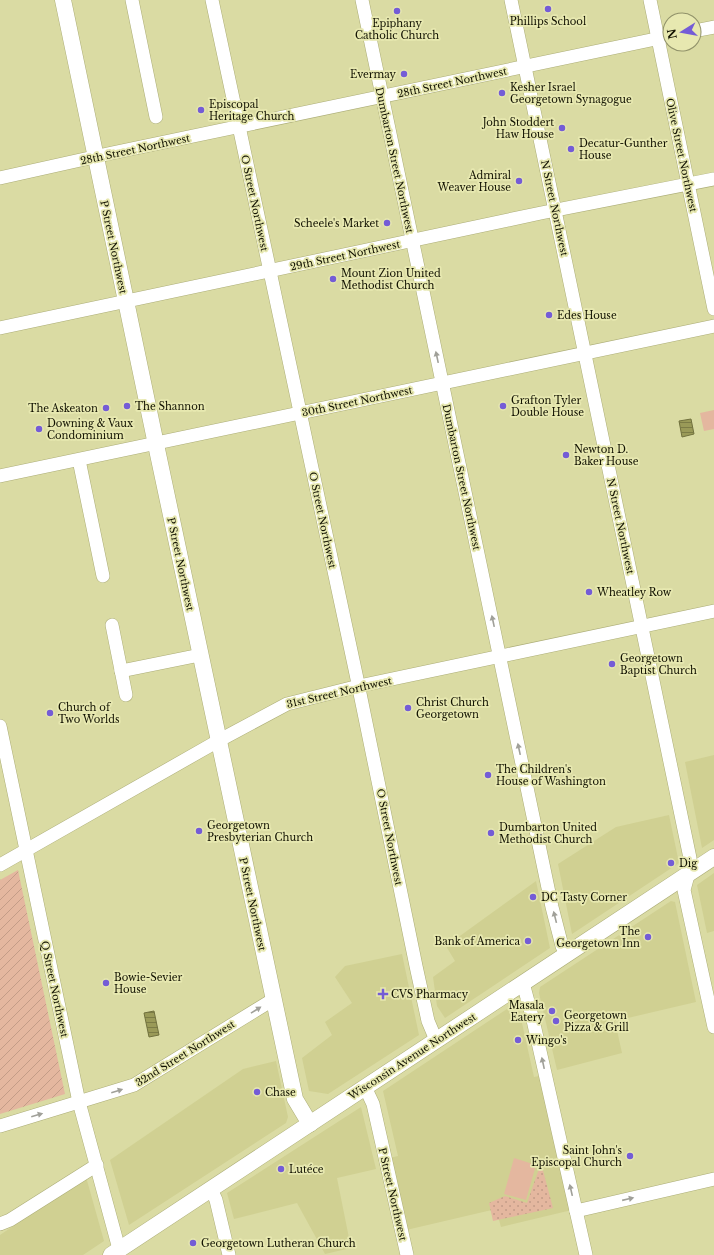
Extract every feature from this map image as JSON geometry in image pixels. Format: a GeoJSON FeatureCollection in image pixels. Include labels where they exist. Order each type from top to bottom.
{"type":"FeatureCollection","features":[{"type":"Feature","properties":{"kind":"main road","name":"P Street Northwest"},"geometry":{"type":"LineString","coordinates":[[63,0],[155,443],[295,1099],[310,1124]]}},
{"type":"Feature","properties":{"kind":"main road","name":"Wisconsin Avenue Northwest"},"geometry":{"type":"LineString","coordinates":[[115,1252],[714,857]]}},
{"type":"Feature","properties":{"kind":"street"},"geometry":{"type":"LineString","coordinates":[[132,0],[156,117]]}},
{"type":"Feature","properties":{"kind":"street","name":"O Street Northwest"},"geometry":{"type":"LineString","coordinates":[[212,0],[359,686],[416,966],[428,1021],[436,1040]]}},
{"type":"Feature","properties":{"kind":"street","name":"Dumbarton Street Northwest"},"geometry":{"type":"LineString","coordinates":[[362,0],[501,657],[552,907],[562,946],[566,954]]}},
{"type":"Feature","properties":{"kind":"street","name":"N Street Northwest"},"geometry":{"type":"LineString","coordinates":[[511,0],[691,863],[684,890],[714,1027]]}},
{"type":"Feature","properties":{"kind":"street","name":"Olive Street Northwest"},"geometry":{"type":"LineString","coordinates":[[650,0],[662,33]]}},
{"type":"Feature","properties":{"kind":"street"},"geometry":{"type":"LineString","coordinates":[[702,29],[714,27]]}},
{"type":"Feature","properties":{"kind":"street","name":"28th Street Northwest"},"geometry":{"type":"LineString","coordinates":[[0,178],[239,126],[662,38]]}},
{"type":"Feature","properties":{"kind":"street","name":"Olive Street Northwest"},"geometry":{"type":"LineString","coordinates":[[666,52],[688,184],[714,310]]}},
{"type":"Feature","properties":{"kind":"street","name":"29th Street Northwest"},"geometry":{"type":"LineString","coordinates":[[0,328],[412,240],[714,178]]}},
{"type":"Feature","properties":{"kind":"street","name":"30th Street Northwest"},"geometry":{"type":"LineString","coordinates":[[0,476],[714,326]]}},
{"type":"Feature","properties":{"kind":"street"},"geometry":{"type":"LineString","coordinates":[[79,460],[103,576]]}},
{"type":"Feature","properties":{"kind":"street","name":"31st Street Northwest"},"geometry":{"type":"LineString","coordinates":[[0,866],[281,706],[359,686],[714,611]]}},
{"type":"Feature","properties":{"kind":"street"},"geometry":{"type":"LineString","coordinates":[[112,625],[126,695]]}},
{"type":"Feature","properties":{"kind":"street"},"geometry":{"type":"LineString","coordinates":[[121,671],[200,655]]}},
{"type":"Feature","properties":{"kind":"street","name":"Q Street Northwest"},"geometry":{"type":"LineString","coordinates":[[0,726],[79,1102],[96,1165],[115,1252]]}},
{"type":"Feature","properties":{"kind":"street"},"geometry":{"type":"LineString","coordinates":[[523,983],[533,1020],[586,1255]]}},
{"type":"Feature","properties":{"kind":"street","name":"32nd Street Northwest"},"geometry":{"type":"LineString","coordinates":[[0,1126],[134,1085],[274,999]]}},
{"type":"Feature","properties":{"kind":"street","name":"P Street Northwest"},"geometry":{"type":"LineString","coordinates":[[365,1087],[373,1104],[407,1255]]}},
{"type":"Feature","properties":{"kind":"street"},"geometry":{"type":"LineString","coordinates":[[0,1224],[10,1220],[96,1165]]}},
{"type":"Feature","properties":{"kind":"street"},"geometry":{"type":"LineString","coordinates":[[576,1210],[714,1179]]}},
{"type":"Feature","properties":{"kind":"street"},"geometry":{"type":"LineString","coordinates":[[211,1189],[216,1200],[229,1255]]}},
{"type":"Feature","properties":{"kind":"shaded area"},"geometry":{"type":"Polygon","coordinates":[[[714,410],[714,429],[704,431],[700,413],[714,410]]]}},
{"type":"Feature","properties":{"kind":"shaded area"},"geometry":{"type":"Polygon","coordinates":[[[691,419],[694,434],[682,437],[679,421],[691,419]]]}},
{"type":"Feature","properties":{"kind":"shaded area"},"geometry":{"type":"Polygon","coordinates":[[[714,755],[714,840],[702,848],[685,762],[714,755]]]}},
{"type":"Feature","properties":{"kind":"shaded area"},"geometry":{"type":"Polygon","coordinates":[[[669,815],[679,863],[572,934],[558,864],[616,827],[669,815]]]}},
{"type":"Feature","properties":{"kind":"shaded area"},"geometry":{"type":"Polygon","coordinates":[[[18,870],[65,1094],[0,1114],[0,880],[18,870]]]}},
{"type":"Feature","properties":{"kind":"shaded area"},"geometry":{"type":"Polygon","coordinates":[[[714,873],[714,931],[707,933],[697,885],[714,873]]]}},
{"type":"Feature","properties":{"kind":"shaded area"},"geometry":{"type":"Polygon","coordinates":[[[536,881],[550,948],[445,1018],[437,1006],[433,977],[455,961],[446,946],[536,881]]]}},
{"type":"Feature","properties":{"kind":"shaded area"},"geometry":{"type":"Polygon","coordinates":[[[671,901],[675,902],[696,1002],[615,1021],[622,1053],[557,1070],[539,993],[540,987],[671,901]]]}},
{"type":"Feature","properties":{"kind":"shaded area"},"geometry":{"type":"Polygon","coordinates":[[[402,954],[419,1035],[328,1094],[309,1091],[302,1058],[332,1035],[325,1022],[352,1003],[335,977],[345,966],[402,954]]]}},
{"type":"Feature","properties":{"kind":"shaded area"},"geometry":{"type":"Polygon","coordinates":[[[516,1003],[518,1005],[534,1077],[545,1075],[576,1209],[501,1227],[496,1209],[402,1231],[385,1159],[398,1156],[383,1091],[516,1003]]]}},
{"type":"Feature","properties":{"kind":"shaded area"},"geometry":{"type":"Polygon","coordinates":[[[154,1011],[159,1035],[149,1037],[144,1013],[154,1011]]]}},
{"type":"Feature","properties":{"kind":"shaded area"},"geometry":{"type":"Polygon","coordinates":[[[276,1061],[288,1117],[286,1123],[129,1225],[110,1160],[243,1069],[276,1061]]]}},
{"type":"Feature","properties":{"kind":"shaded area"},"geometry":{"type":"Polygon","coordinates":[[[361,1107],[376,1169],[337,1178],[351,1248],[325,1254],[297,1203],[234,1219],[227,1193],[361,1107]]]}},
{"type":"Feature","properties":{"kind":"shaded area"},"geometry":{"type":"Polygon","coordinates":[[[514,1158],[536,1165],[526,1200],[504,1194],[514,1158]]]}},
{"type":"Feature","properties":{"kind":"shaded area"},"geometry":{"type":"Polygon","coordinates":[[[541,1163],[553,1208],[493,1221],[489,1203],[505,1196],[527,1203],[541,1163]]]}},
{"type":"Feature","properties":{"kind":"shaded area"},"geometry":{"type":"Polygon","coordinates":[[[86,1177],[104,1241],[83,1255],[0,1255],[0,1235],[86,1177]]]}},
{"type":"Feature","properties":{"kind":"place","name":"Phillips School"},"geometry":{"type":"Point","coordinates":[548,9]}},
{"type":"Feature","properties":{"kind":"place","name":"Epiphany Catholic Church"},"geometry":{"type":"Point","coordinates":[397,11]}},
{"type":"Feature","properties":{"kind":"place","name":"Evermay"},"geometry":{"type":"Point","coordinates":[404,74]}},
{"type":"Feature","properties":{"kind":"place","name":"Kesher Israel Georgetown Synagogue"},"geometry":{"type":"Point","coordinates":[502,93]}},
{"type":"Feature","properties":{"kind":"place","name":"Episcopal Heritage Church"},"geometry":{"type":"Point","coordinates":[201,110]}},
{"type":"Feature","properties":{"kind":"place","name":"John Stoddert Haw House"},"geometry":{"type":"Point","coordinates":[562,128]}},
{"type":"Feature","properties":{"kind":"place","name":"Decatur-Gunther House"},"geometry":{"type":"Point","coordinates":[571,149]}},
{"type":"Feature","properties":{"kind":"place","name":"Admiral Weaver House"},"geometry":{"type":"Point","coordinates":[519,181]}},
{"type":"Feature","properties":{"kind":"place","name":"Scheele's Market"},"geometry":{"type":"Point","coordinates":[387,223]}},
{"type":"Feature","properties":{"kind":"place","name":"Mount Zion United Methodist Church"},"geometry":{"type":"Point","coordinates":[333,279]}},
{"type":"Feature","properties":{"kind":"place","name":"Edes House"},"geometry":{"type":"Point","coordinates":[549,315]}},
{"type":"Feature","properties":{"kind":"place","name":"The Shannon"},"geometry":{"type":"Point","coordinates":[127,406]}},
{"type":"Feature","properties":{"kind":"place","name":"Grafton Tyler Double House"},"geometry":{"type":"Point","coordinates":[503,406]}},
{"type":"Feature","properties":{"kind":"place","name":"The Askeaton"},"geometry":{"type":"Point","coordinates":[106,408]}},
{"type":"Feature","properties":{"kind":"place","name":"Downing & Vaux Condominium"},"geometry":{"type":"Point","coordinates":[39,429]}},
{"type":"Feature","properties":{"kind":"place","name":"Newton D. Baker House"},"geometry":{"type":"Point","coordinates":[566,455]}},
{"type":"Feature","properties":{"kind":"place","name":"Wheatley Row"},"geometry":{"type":"Point","coordinates":[589,592]}},
{"type":"Feature","properties":{"kind":"place","name":"Georgetown Baptist Church"},"geometry":{"type":"Point","coordinates":[612,664]}},
{"type":"Feature","properties":{"kind":"place","name":"Christ Church Georgetown"},"geometry":{"type":"Point","coordinates":[408,708]}},
{"type":"Feature","properties":{"kind":"place","name":"Church of Two Worlds"},"geometry":{"type":"Point","coordinates":[50,713]}},
{"type":"Feature","properties":{"kind":"place","name":"The Children's House of Washington"},"geometry":{"type":"Point","coordinates":[488,775]}},
{"type":"Feature","properties":{"kind":"place","name":"Georgetown Presbyterian Church"},"geometry":{"type":"Point","coordinates":[199,831]}},
{"type":"Feature","properties":{"kind":"place","name":"Dumbarton United Methodist Church"},"geometry":{"type":"Point","coordinates":[491,833]}},
{"type":"Feature","properties":{"kind":"place","name":"Dig"},"geometry":{"type":"Point","coordinates":[671,863]}},
{"type":"Feature","properties":{"kind":"place","name":"DC Tasty Corner"},"geometry":{"type":"Point","coordinates":[533,897]}},
{"type":"Feature","properties":{"kind":"place","name":"The Georgetown Inn"},"geometry":{"type":"Point","coordinates":[648,937]}},
{"type":"Feature","properties":{"kind":"place","name":"Bank of America"},"geometry":{"type":"Point","coordinates":[528,941]}},
{"type":"Feature","properties":{"kind":"place","name":"Bowie-Sevier House"},"geometry":{"type":"Point","coordinates":[106,983]}},
{"type":"Feature","properties":{"kind":"place","name":"CVS Pharmacy"},"geometry":{"type":"Point","coordinates":[383,994]}},
{"type":"Feature","properties":{"kind":"place","name":"Masala Eatery"},"geometry":{"type":"Point","coordinates":[552,1011]}},
{"type":"Feature","properties":{"kind":"place","name":"Georgetown Pizza & Grill"},"geometry":{"type":"Point","coordinates":[556,1021]}},
{"type":"Feature","properties":{"kind":"place","name":"Wingo's"},"geometry":{"type":"Point","coordinates":[518,1040]}},
{"type":"Feature","properties":{"kind":"place","name":"Chase"},"geometry":{"type":"Point","coordinates":[257,1092]}},
{"type":"Feature","properties":{"kind":"place","name":"Saint John's Episcopal Church"},"geometry":{"type":"Point","coordinates":[630,1156]}},
{"type":"Feature","properties":{"kind":"place","name":"Lutéce"},"geometry":{"type":"Point","coordinates":[281,1169]}},
{"type":"Feature","properties":{"kind":"place","name":"Georgetown Lutheran Church"},"geometry":{"type":"Point","coordinates":[193,1243]}}]}
